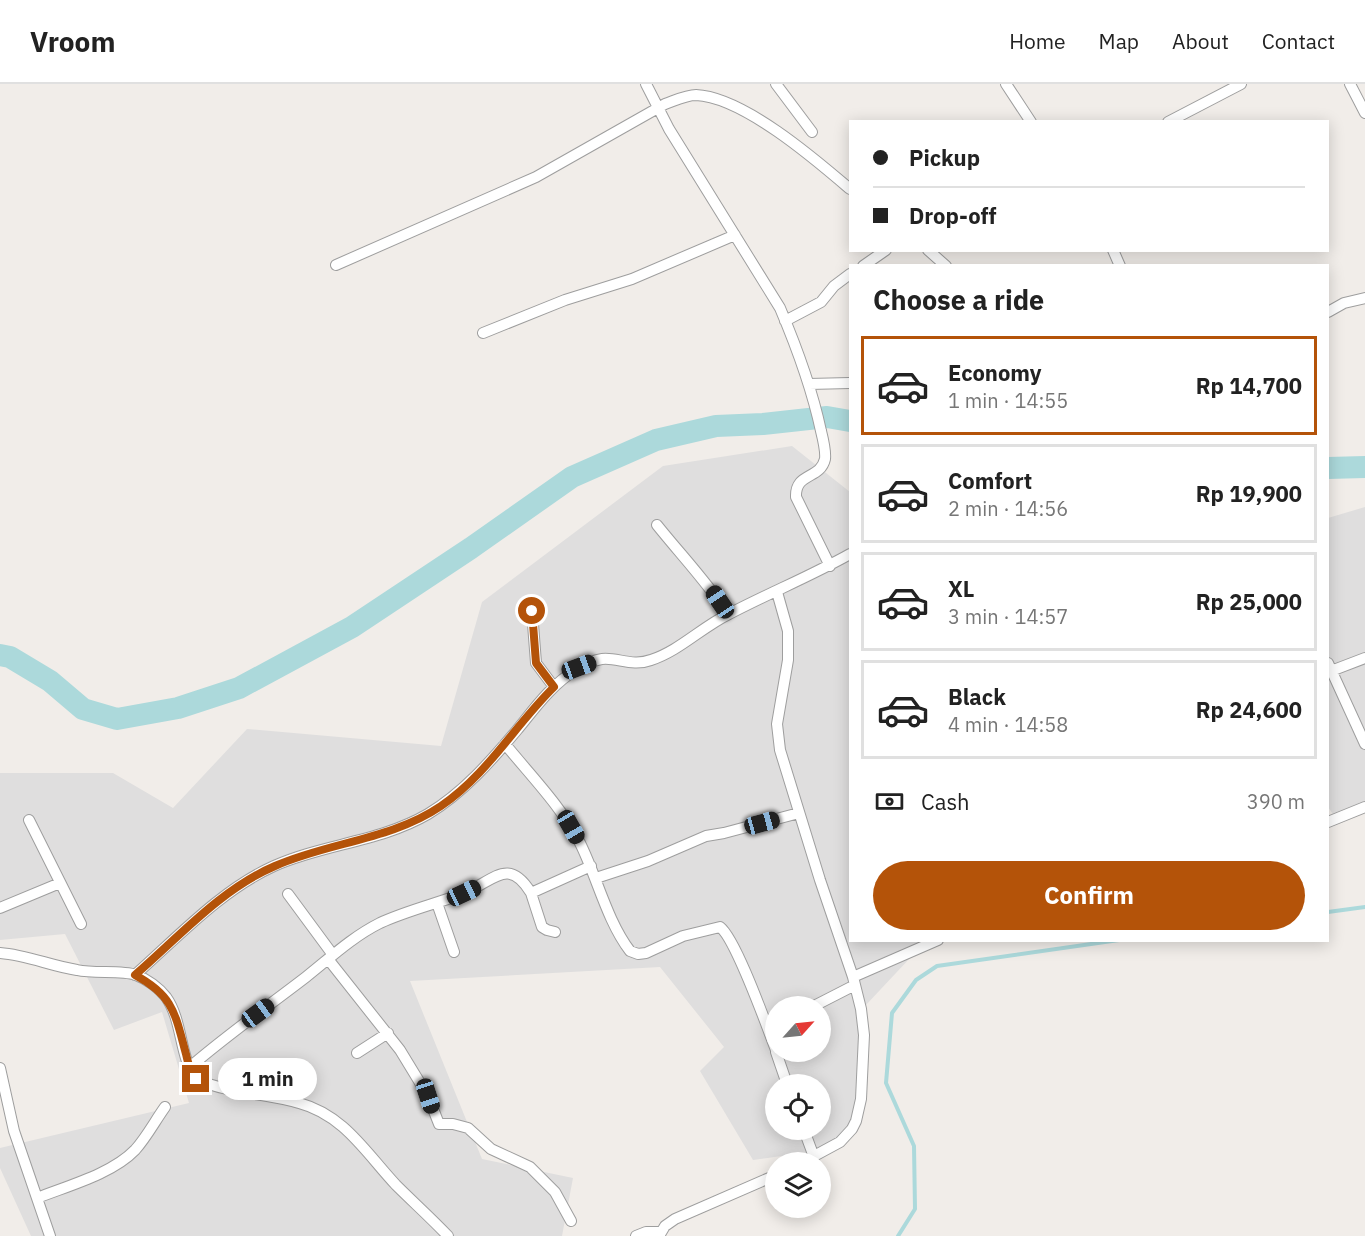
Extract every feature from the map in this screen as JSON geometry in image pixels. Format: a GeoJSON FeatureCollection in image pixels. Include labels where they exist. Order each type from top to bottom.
{"type":"FeatureCollection","features":[{"type":"Feature","properties":{"kind":"street"},"geometry":{"type":"LineString","coordinates":[[646,84],[658,108],[780,308],[785,321],[814,398],[825,459],[814,473],[798,482],[796,496],[830,566]]}},
{"type":"Feature","properties":{"kind":"street"},"geometry":{"type":"LineString","coordinates":[[776,84],[812,132]]}},
{"type":"Feature","properties":{"kind":"street"},"geometry":{"type":"LineString","coordinates":[[1006,84],[1030,120]]}},
{"type":"Feature","properties":{"kind":"street"},"geometry":{"type":"LineString","coordinates":[[1172,120],[1241,84]]}},
{"type":"Feature","properties":{"kind":"street"},"geometry":{"type":"LineString","coordinates":[[1350,84],[1365,113]]}},
{"type":"Feature","properties":{"kind":"street"},"geometry":{"type":"LineString","coordinates":[[336,265],[536,177],[658,108],[687,96],[708,97],[741,109],[807,152],[849,188]]}},
{"type":"Feature","properties":{"kind":"street"},"geometry":{"type":"LineString","coordinates":[[483,333],[565,300],[632,279],[735,234]]}},
{"type":"Feature","properties":{"kind":"street"},"geometry":{"type":"LineString","coordinates":[[866,264],[883,252]]}},
{"type":"Feature","properties":{"kind":"street"},"geometry":{"type":"LineString","coordinates":[[930,252],[944,264]]}},
{"type":"Feature","properties":{"kind":"street"},"geometry":{"type":"LineString","coordinates":[[785,321],[821,302],[834,286],[849,275]]}},
{"type":"Feature","properties":{"kind":"street"},"geometry":{"type":"LineString","coordinates":[[1329,311],[1344,303],[1365,298]]}},
{"type":"Feature","properties":{"kind":"street"},"geometry":{"type":"LineString","coordinates":[[809,384],[849,383]]}},
{"type":"Feature","properties":{"kind":"street"},"geometry":{"type":"LineString","coordinates":[[657,525],[678,552],[705,580],[728,614]]}},
{"type":"Feature","properties":{"kind":"street"},"geometry":{"type":"LineString","coordinates":[[135,975],[210,909],[255,876],[276,866],[369,838],[426,815],[443,804],[465,786],[505,744],[554,687],[579,667],[603,659],[633,663],[649,661],[666,654],[728,614],[830,566],[849,555]]}},
{"type":"Feature","properties":{"kind":"street"},"geometry":{"type":"LineString","coordinates":[[777,592],[788,631],[788,660],[777,724],[780,750],[854,981],[864,1035],[864,1070],[859,1112],[847,1136],[821,1152]]}},
{"type":"Feature","properties":{"kind":"street"},"geometry":{"type":"LineString","coordinates":[[532,611],[536,663],[554,687]]}},
{"type":"Feature","properties":{"kind":"street"},"geometry":{"type":"LineString","coordinates":[[1365,657],[1329,667],[1365,744]]}},
{"type":"Feature","properties":{"kind":"street"},"geometry":{"type":"LineString","coordinates":[[505,744],[561,812],[580,843],[627,948],[633,953],[646,952],[699,931],[720,927],[765,1015]]}},
{"type":"Feature","properties":{"kind":"street"},"geometry":{"type":"LineString","coordinates":[[1329,822],[1365,807]]}},
{"type":"Feature","properties":{"kind":"street"},"geometry":{"type":"LineString","coordinates":[[596,878],[648,861],[706,836],[724,834],[799,813]]}},
{"type":"Feature","properties":{"kind":"street"},"geometry":{"type":"LineString","coordinates":[[29,820],[81,924]]}},
{"type":"Feature","properties":{"kind":"street"},"geometry":{"type":"LineString","coordinates":[[531,893],[591,866]]}},
{"type":"Feature","properties":{"kind":"street"},"geometry":{"type":"LineString","coordinates":[[190,1067],[228,1034],[355,938],[381,923],[470,891],[495,878],[510,873],[520,878],[531,893],[542,927],[555,932]]}},
{"type":"Feature","properties":{"kind":"street"},"geometry":{"type":"LineString","coordinates":[[0,908],[60,883]]}},
{"type":"Feature","properties":{"kind":"street"},"geometry":{"type":"LineString","coordinates":[[288,894],[368,1012],[388,1033],[425,1090],[439,1124],[453,1124],[468,1128],[491,1149],[530,1167],[555,1192],[571,1221]]}},
{"type":"Feature","properties":{"kind":"street"},"geometry":{"type":"LineString","coordinates":[[436,903],[454,952]]}},
{"type":"Feature","properties":{"kind":"street"},"geometry":{"type":"LineString","coordinates":[[830,996],[854,981],[934,942]]}},
{"type":"Feature","properties":{"kind":"street"},"geometry":{"type":"LineString","coordinates":[[0,953],[32,958],[78,971],[135,975],[153,985],[166,998],[175,1014],[190,1067],[193,1075],[200,1081],[248,1094],[300,1103],[325,1114],[347,1129],[397,1186],[448,1236]]}},
{"type":"Feature","properties":{"kind":"street"},"geometry":{"type":"LineString","coordinates":[[357,1053],[388,1033]]}},
{"type":"Feature","properties":{"kind":"street"},"geometry":{"type":"LineString","coordinates":[[0,1068],[14,1131],[50,1236]]}},
{"type":"Feature","properties":{"kind":"street"},"geometry":{"type":"LineString","coordinates":[[37,1198],[90,1177],[129,1155],[142,1141],[165,1107]]}},
{"type":"Feature","properties":{"kind":"street"},"geometry":{"type":"LineString","coordinates":[[636,1236],[646,1232],[660,1234],[665,1226],[675,1219],[765,1180]]}},
{"type":"Feature","properties":{"kind":"shaded area"},"geometry":{"type":"Polygon","coordinates":[[[792,446],[849,491],[849,942],[925,942],[865,1006],[855,1127],[840,1148],[811,1152],[765,1152],[765,1158],[753,1160],[700,1071],[724,1047],[660,967],[410,981],[482,1159],[573,1178],[562,1236],[31,1236],[0,1168],[0,1148],[189,1103],[162,1012],[114,1030],[65,934],[0,940],[0,773],[113,773],[173,808],[247,729],[441,746],[482,602],[663,466],[792,446]]]}},
{"type":"Feature","properties":{"kind":"shaded area"},"geometry":{"type":"Polygon","coordinates":[[[1365,507],[1365,811],[1337,820],[1329,808],[1329,518],[1365,507]]]}},
{"type":"Feature","properties":{"kind":"waterway"},"geometry":{"type":"LineString","coordinates":[[0,655],[10,657],[50,681],[83,709],[117,719],[178,708],[239,688],[352,627],[572,477],[656,440],[716,426],[763,424],[827,417],[849,421]]}},
{"type":"Feature","properties":{"kind":"waterway"},"geometry":{"type":"LineString","coordinates":[[1329,468],[1365,467]]}},
{"type":"Feature","properties":{"kind":"waterway"},"geometry":{"type":"LineString","coordinates":[[1329,912],[1365,907]]}},
{"type":"Feature","properties":{"kind":"waterway"},"geometry":{"type":"LineString","coordinates":[[898,1236],[915,1209],[914,1146],[886,1083],[892,1013],[916,980],[937,966],[1105,942]]}},
{"type":"Feature","properties":{"kind":"route"},"geometry":{"type":"LineString","coordinates":[[196,1079],[190,1067],[175,1014],[166,998],[153,985],[135,975],[210,909],[255,876],[293,859],[369,838],[406,824],[426,815],[465,786],[554,687],[536,663],[532,611]]}}]}
